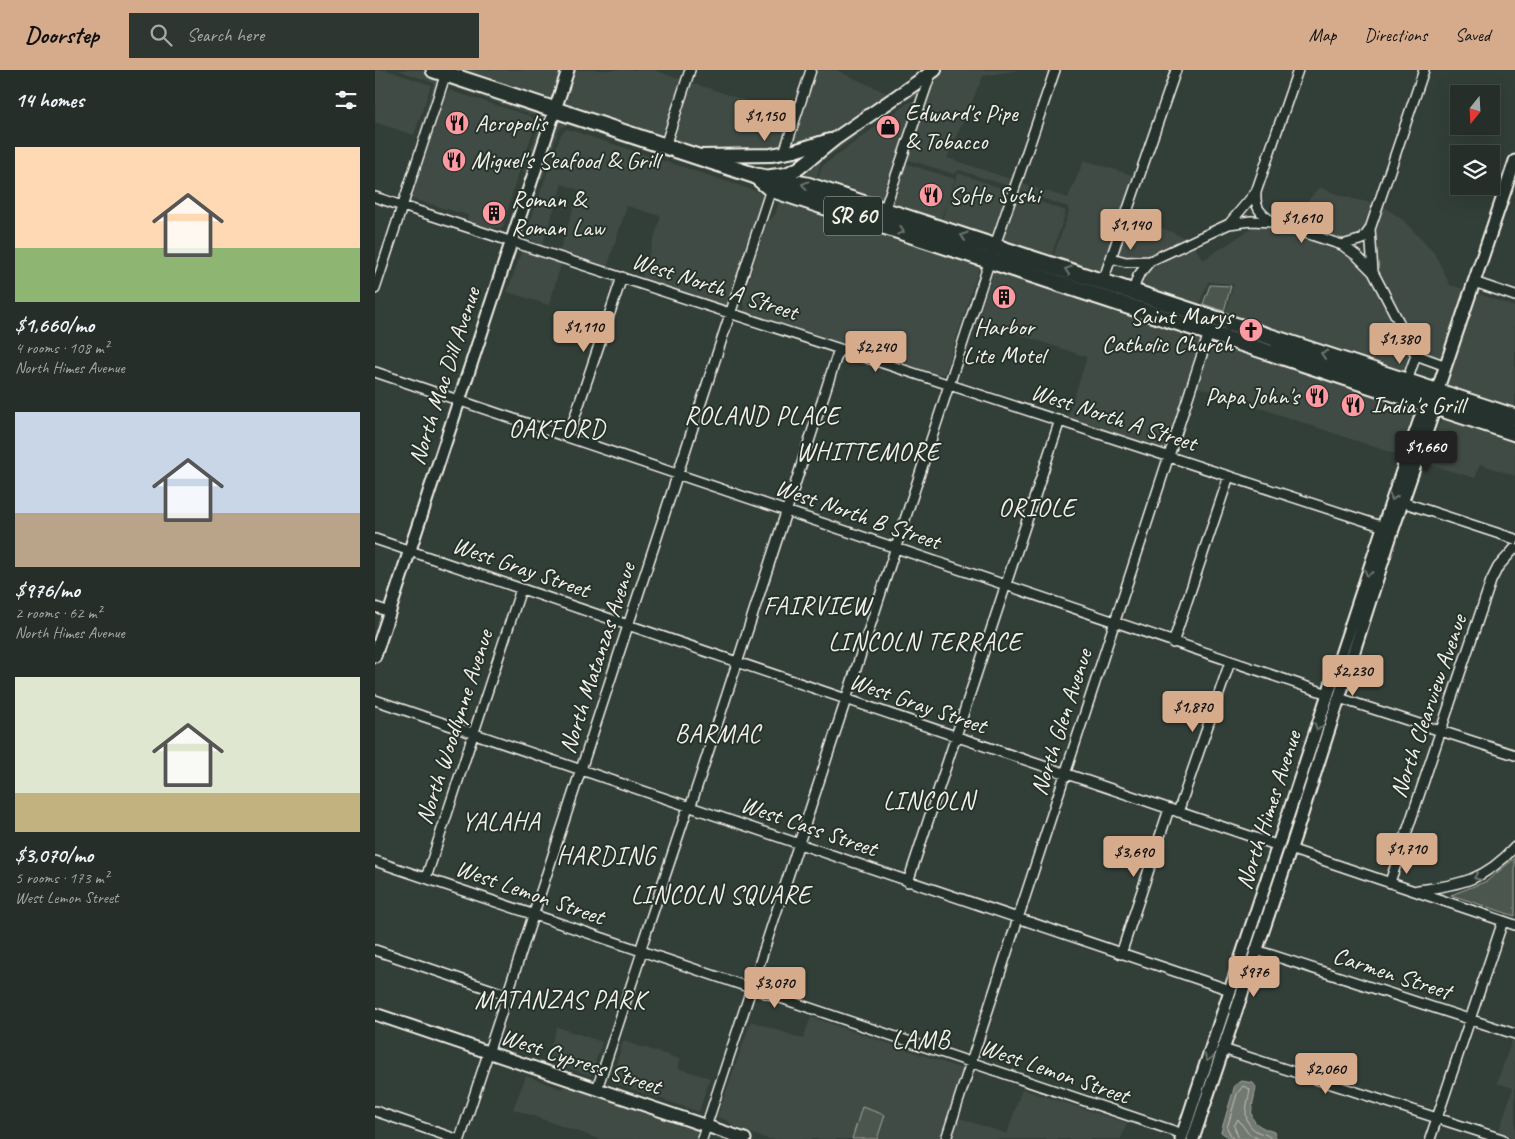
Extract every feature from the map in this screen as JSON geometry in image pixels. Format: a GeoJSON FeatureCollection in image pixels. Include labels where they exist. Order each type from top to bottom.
{"type":"FeatureCollection","features":[{"type":"Feature","properties":{"kind":"main road","name":"SR 60"},"geometry":{"type":"LineString","coordinates":[[442,71],[756,176],[807,185],[884,210],[992,253],[1103,281],[1133,291],[1212,325],[1407,381],[1515,416]]}},
{"type":"Feature","properties":{"kind":"main road"},"geometry":{"type":"LineString","coordinates":[[756,176],[772,176],[795,171],[835,139],[933,71]]}},
{"type":"Feature","properties":{"kind":"main road"},"geometry":{"type":"LineString","coordinates":[[696,156],[784,153],[835,139]]}},
{"type":"Feature","properties":{"kind":"main road","name":"SR 60"},"geometry":{"type":"LineString","coordinates":[[756,176],[771,189],[992,253],[1212,325],[1432,406],[1515,433]]}},
{"type":"Feature","properties":{"kind":"street","name":"North Mac Dill Avenue"},"geometry":{"type":"LineString","coordinates":[[375,656],[568,70]]}},
{"type":"Feature","properties":{"kind":"street"},"geometry":{"type":"LineString","coordinates":[[665,146],[690,70]]}},
{"type":"Feature","properties":{"kind":"street"},"geometry":{"type":"LineString","coordinates":[[784,153],[811,70]]}},
{"type":"Feature","properties":{"kind":"street"},"geometry":{"type":"LineString","coordinates":[[702,1139],[992,253],[1055,70]]}},
{"type":"Feature","properties":{"kind":"street"},"geometry":{"type":"LineString","coordinates":[[1103,281],[1174,70]]}},
{"type":"Feature","properties":{"kind":"street"},"geometry":{"type":"LineString","coordinates":[[1229,224],[1256,192],[1298,70]]}},
{"type":"Feature","properties":{"kind":"street"},"geometry":{"type":"LineString","coordinates":[[1341,245],[1363,239],[1370,229],[1424,70]]}},
{"type":"Feature","properties":{"kind":"street"},"geometry":{"type":"LineString","coordinates":[[375,289],[403,206],[442,71]]}},
{"type":"Feature","properties":{"kind":"street"},"geometry":{"type":"LineString","coordinates":[[884,210],[933,71]]}},
{"type":"Feature","properties":{"kind":"street"},"geometry":{"type":"LineString","coordinates":[[1432,406],[1474,282],[1512,179],[1515,161]]}},
{"type":"Feature","properties":{"kind":"street","name":"North Matanzas Avenue"},"geometry":{"type":"LineString","coordinates":[[458,1139],[489,1052],[582,771],[771,189]]}},
{"type":"Feature","properties":{"kind":"street"},"geometry":{"type":"LineString","coordinates":[[1256,192],[1257,208],[1262,215],[1272,222]]}},
{"type":"Feature","properties":{"kind":"street","name":"West North A Street"},"geometry":{"type":"LineString","coordinates":[[375,197],[1383,526]]}},
{"type":"Feature","properties":{"kind":"street"},"geometry":{"type":"LineString","coordinates":[[1111,258],[1126,262],[1150,261],[1229,224],[1251,221],[1272,222],[1341,245],[1357,256],[1373,272],[1415,355],[1446,366]]}},
{"type":"Feature","properties":{"kind":"street"},"geometry":{"type":"LineString","coordinates":[[1370,229],[1373,272]]}},
{"type":"Feature","properties":{"kind":"street"},"geometry":{"type":"LineString","coordinates":[[1133,291],[1138,276],[1150,261]]}},
{"type":"Feature","properties":{"kind":"street"},"geometry":{"type":"LineString","coordinates":[[568,437],[622,277]]}},
{"type":"Feature","properties":{"kind":"street"},"geometry":{"type":"LineString","coordinates":[[1474,282],[1515,296]]}},
{"type":"Feature","properties":{"kind":"street","name":"North Glen Avenue"},"geometry":{"type":"LineString","coordinates":[[945,1139],[1212,325]]}},
{"type":"Feature","properties":{"kind":"street"},"geometry":{"type":"LineString","coordinates":[[597,1089],[839,348]]}},
{"type":"Feature","properties":{"kind":"street"},"geometry":{"type":"LineString","coordinates":[[1407,381],[1415,355]]}},
{"type":"Feature","properties":{"kind":"street","name":"West North B Street"},"geometry":{"type":"LineString","coordinates":[[375,372],[1173,643],[1515,755]]}},
{"type":"Feature","properties":{"kind":"street","name":"North Himes Avenue"},"geometry":{"type":"LineString","coordinates":[[1186,1138],[1223,1049],[1256,950],[1285,848],[1334,696],[1432,416],[1432,406]]}},
{"type":"Feature","properties":{"kind":"street","name":"North Himes Avenue"},"geometry":{"type":"LineString","coordinates":[[1186,1138],[1206,1081],[1202,1076],[1230,990],[1289,839],[1301,796],[1300,782],[1334,696],[1383,526],[1422,413],[1432,406]]}},
{"type":"Feature","properties":{"kind":"street"},"geometry":{"type":"LineString","coordinates":[[908,882],[1059,420]]}},
{"type":"Feature","properties":{"kind":"street"},"geometry":{"type":"LineString","coordinates":[[1173,643],[1229,476]]}},
{"type":"Feature","properties":{"kind":"street"},"geometry":{"type":"LineString","coordinates":[[1402,502],[1515,539]]}},
{"type":"Feature","properties":{"kind":"street","name":"West Gray Street"},"geometry":{"type":"LineString","coordinates":[[375,539],[1515,925]]}},
{"type":"Feature","properties":{"kind":"street","name":"North Clearview Avenue"},"geometry":{"type":"LineString","coordinates":[[1390,882],[1491,581],[1499,567],[1515,548]]}},
{"type":"Feature","properties":{"kind":"street","name":"North Woodlynne Avenue"},"geometry":{"type":"LineString","coordinates":[[426,878],[521,589]]}},
{"type":"Feature","properties":{"kind":"street"},"geometry":{"type":"LineString","coordinates":[[375,607],[390,612]]}},
{"type":"Feature","properties":{"kind":"street"},"geometry":{"type":"LineString","coordinates":[[1178,812],[1230,662]]}},
{"type":"Feature","properties":{"kind":"street","name":"West Cass Street"},"geometry":{"type":"LineString","coordinates":[[375,700],[1018,920],[1230,990]]}},
{"type":"Feature","properties":{"kind":"street"},"geometry":{"type":"LineString","coordinates":[[1121,954],[1169,809]]}},
{"type":"Feature","properties":{"kind":"street"},"geometry":{"type":"LineString","coordinates":[[1415,891],[1472,880],[1494,868],[1515,847]]}},
{"type":"Feature","properties":{"kind":"street","name":"West Lemon Street"},"geometry":{"type":"LineString","coordinates":[[375,861],[1186,1138]]}},
{"type":"Feature","properties":{"kind":"street"},"geometry":{"type":"LineString","coordinates":[[1430,1139],[1503,921]]}},
{"type":"Feature","properties":{"kind":"street"},"geometry":{"type":"LineString","coordinates":[[375,950],[507,995]]}},
{"type":"Feature","properties":{"kind":"street","name":"Carmen Street"},"geometry":{"type":"LineString","coordinates":[[1256,950],[1515,1034]]}},
{"type":"Feature","properties":{"kind":"street"},"geometry":{"type":"LineString","coordinates":[[1230,990],[1231,1006],[1221,1042],[1223,1049],[1502,1139]]}},
{"type":"Feature","properties":{"kind":"street","name":"West Cypress Street"},"geometry":{"type":"LineString","coordinates":[[375,1014],[706,1124],[745,1139]]}},
{"type":"Feature","properties":{"kind":"street"},"geometry":{"type":"LineString","coordinates":[[375,1111],[458,1139]]}},
{"type":"Feature","properties":{"kind":"shaded area"},"geometry":{"type":"Polygon","coordinates":[[[375,70],[386,70],[431,85],[414,135],[375,122],[375,70]]]}},
{"type":"Feature","properties":{"kind":"shaded area"},"geometry":{"type":"Polygon","coordinates":[[[398,70],[420,70],[441,77],[421,134],[419,133],[434,83],[398,70]]]}},
{"type":"Feature","properties":{"kind":"shaded area"},"geometry":{"type":"Polygon","coordinates":[[[451,70],[563,70],[552,104],[451,70]]]}},
{"type":"Feature","properties":{"kind":"shaded area"},"geometry":{"type":"Polygon","coordinates":[[[572,70],[654,70],[683,80],[663,141],[560,107],[572,70]]]}},
{"type":"Feature","properties":{"kind":"shaded area"},"geometry":{"type":"Polygon","coordinates":[[[815,70],[836,70],[891,95],[836,133],[790,148],[815,70]]]}},
{"type":"Feature","properties":{"kind":"shaded area"},"geometry":{"type":"Polygon","coordinates":[[[942,70],[1019,70],[983,76],[947,158],[1013,180],[1011,187],[959,170],[954,174],[906,159],[934,76],[942,70]]]}},
{"type":"Feature","properties":{"kind":"shaded area"},"geometry":{"type":"Polygon","coordinates":[[[448,79],[549,112],[528,174],[523,172],[538,128],[535,116],[450,86],[445,89],[448,79]]]}},
{"type":"Feature","properties":{"kind":"shaded area"},"geometry":{"type":"Polygon","coordinates":[[[690,82],[792,116],[781,149],[697,152],[670,143],[690,82]]]}},
{"type":"Feature","properties":{"kind":"shaded area"},"geometry":{"type":"Polygon","coordinates":[[[923,83],[919,95],[906,100],[821,162],[815,182],[790,177],[923,83]]]}},
{"type":"Feature","properties":{"kind":"shaded area"},"geometry":{"type":"Polygon","coordinates":[[[449,90],[530,116],[534,120],[534,129],[514,187],[503,228],[490,228],[467,220],[468,215],[408,198],[443,97],[449,90]]]}},
{"type":"Feature","properties":{"kind":"shaded area"},"geometry":{"type":"Polygon","coordinates":[[[919,99],[898,161],[955,179],[940,221],[818,180],[822,166],[908,103],[919,99]]]}},
{"type":"Feature","properties":{"kind":"shaded area"},"geometry":{"type":"Polygon","coordinates":[[[557,115],[751,179],[767,191],[765,195],[758,187],[568,125],[562,127],[558,132],[543,179],[536,177],[557,115]]]}},
{"type":"Feature","properties":{"kind":"shaded area"},"geometry":{"type":"Polygon","coordinates":[[[567,129],[759,192],[764,198],[729,306],[723,307],[641,279],[661,216],[627,206],[607,268],[559,253],[579,190],[562,184],[542,246],[526,237],[525,235],[561,134],[567,129]]]}},
{"type":"Feature","properties":{"kind":"shaded area"},"geometry":{"type":"Polygon","coordinates":[[[1084,160],[1135,176],[1100,276],[1052,260],[1069,212],[1068,207],[1018,190],[1020,183],[1068,198],[1084,160]]]}},
{"type":"Feature","properties":{"kind":"shaded area"},"geometry":{"type":"Polygon","coordinates":[[[958,173],[1066,211],[1051,257],[942,219],[958,173]]]}},
{"type":"Feature","properties":{"kind":"shaded area"},"geometry":{"type":"Polygon","coordinates":[[[1319,187],[1342,196],[1375,204],[1367,227],[1360,235],[1342,240],[1290,223],[1319,187]]]}},
{"type":"Feature","properties":{"kind":"shaded area"},"geometry":{"type":"Polygon","coordinates":[[[780,199],[978,264],[979,269],[945,373],[932,376],[743,313],[745,308],[742,302],[767,223],[775,215],[780,199]]]}},
{"type":"Feature","properties":{"kind":"shaded area"},"geometry":{"type":"Polygon","coordinates":[[[1383,206],[1403,220],[1435,254],[1450,285],[1467,290],[1444,361],[1418,352],[1378,273],[1374,231],[1383,206]]]}},
{"type":"Feature","properties":{"kind":"shaded area"},"geometry":{"type":"Polygon","coordinates":[[[1130,214],[1188,239],[1149,257],[1127,258],[1116,254],[1130,214]]]}},
{"type":"Feature","properties":{"kind":"shaded area"},"geometry":{"type":"Polygon","coordinates":[[[1257,225],[1274,227],[1338,248],[1355,259],[1370,275],[1411,356],[1405,376],[1138,288],[1142,278],[1154,264],[1194,245],[1203,260],[1257,225]],[[1208,282],[1200,303],[1201,307],[1225,314],[1234,284],[1208,282]]]}},
{"type":"Feature","properties":{"kind":"shaded area"},"geometry":{"type":"Polygon","coordinates":[[[522,251],[562,261],[549,305],[507,292],[522,251]]]}},
{"type":"Feature","properties":{"kind":"shaded area"},"geometry":{"type":"Polygon","coordinates":[[[997,270],[1202,338],[1168,446],[1158,449],[1067,419],[1087,357],[978,321],[993,273],[997,270]]]}},
{"type":"Feature","properties":{"kind":"shaded area"},"geometry":{"type":"Polygon","coordinates":[[[1210,285],[1231,286],[1224,311],[1203,304],[1210,285]]]}},
{"type":"Feature","properties":{"kind":"shaded area"},"geometry":{"type":"Polygon","coordinates":[[[1474,292],[1515,307],[1515,412],[1442,388],[1474,292]]]}},
{"type":"Feature","properties":{"kind":"shaded area"},"geometry":{"type":"Polygon","coordinates":[[[1217,343],[1411,406],[1413,413],[1398,455],[1198,387],[1207,352],[1212,344],[1217,343]]]}},
{"type":"Feature","properties":{"kind":"shaded area"},"geometry":{"type":"Polygon","coordinates":[[[1445,418],[1515,439],[1515,476],[1480,464],[1475,478],[1427,464],[1439,424],[1445,418]]]}},
{"type":"Feature","properties":{"kind":"shaded area"},"geometry":{"type":"Polygon","coordinates":[[[1515,858],[1515,916],[1451,895],[1487,881],[1515,858]]]}},
{"type":"Feature","properties":{"kind":"shaded area"},"geometry":{"type":"Polygon","coordinates":[[[811,1017],[963,1069],[941,1139],[768,1139],[735,1128],[728,1121],[717,1117],[751,1021],[803,1039],[811,1017]]]}},
{"type":"Feature","properties":{"kind":"shaded area"},"geometry":{"type":"Polygon","coordinates":[[[557,1027],[602,1042],[591,1076],[546,1060],[557,1027]]]}},
{"type":"Feature","properties":{"kind":"shaded area"},"geometry":{"type":"Polygon","coordinates":[[[1513,1037],[1515,1038],[1515,1139],[1498,1134],[1513,1088],[1497,1083],[1513,1037]]]}},
{"type":"Feature","properties":{"kind":"shaded area"},"geometry":{"type":"Polygon","coordinates":[[[623,1041],[680,1059],[677,1068],[710,1078],[699,1112],[611,1082],[623,1041]]]}},
{"type":"Feature","properties":{"kind":"shaded area"},"geometry":{"type":"Polygon","coordinates":[[[526,1076],[562,1089],[565,1083],[695,1128],[700,1133],[698,1139],[599,1139],[513,1109],[526,1076]]]}},
{"type":"Feature","properties":{"kind":"shaded area"},"geometry":{"type":"Polygon","coordinates":[[[1022,1089],[1127,1123],[1121,1139],[949,1139],[956,1117],[1007,1134],[1022,1089]]]}},
{"type":"Feature","properties":{"kind":"shaded area"},"geometry":{"type":"Polygon","coordinates":[[[862,1107],[885,1115],[877,1139],[852,1139],[862,1107]]]}},
{"type":"Feature","properties":{"kind":"water"},"geometry":{"type":"Polygon","coordinates":[[[1242,1081],[1253,1083],[1256,1087],[1252,1110],[1254,1120],[1264,1128],[1274,1132],[1277,1139],[1231,1139],[1221,1132],[1235,1085],[1242,1081]]]}},
{"type":"Feature","properties":{"kind":"place","name":"Acropolis"},"geometry":{"type":"Point","coordinates":[457,123]}},
{"type":"Feature","properties":{"kind":"place","name":"Edward's Pipe & Tobacco"},"geometry":{"type":"Point","coordinates":[888,127]}},
{"type":"Feature","properties":{"kind":"place","name":"Miguel's Seafood & Grill"},"geometry":{"type":"Point","coordinates":[454,160]}},
{"type":"Feature","properties":{"kind":"place","name":"SoHo Sushi"},"geometry":{"type":"Point","coordinates":[931,195]}},
{"type":"Feature","properties":{"kind":"place","name":"Roman & Roman Law"},"geometry":{"type":"Point","coordinates":[494,213]}},
{"type":"Feature","properties":{"kind":"place","name":"Harbor Lite Motel"},"geometry":{"type":"Point","coordinates":[1004,297]}},
{"type":"Feature","properties":{"kind":"place","name":"Saint Marys Catholic Church"},"geometry":{"type":"Point","coordinates":[1251,330]}},
{"type":"Feature","properties":{"kind":"place","name":"Papa John's"},"geometry":{"type":"Point","coordinates":[1317,396]}},
{"type":"Feature","properties":{"kind":"place","name":"India's Grill"},"geometry":{"type":"Point","coordinates":[1353,405]}},
{"type":"Feature","properties":{"kind":"district","name":"ROLAND PLACE"},"geometry":{"type":"Point","coordinates":[762,416]}},
{"type":"Feature","properties":{"kind":"district","name":"OAKFORD"},"geometry":{"type":"Point","coordinates":[557,429]}},
{"type":"Feature","properties":{"kind":"district","name":"WHITTEMORE"},"geometry":{"type":"Point","coordinates":[868,452]}},
{"type":"Feature","properties":{"kind":"district","name":"ORIOLE"},"geometry":{"type":"Point","coordinates":[1037,508]}},
{"type":"Feature","properties":{"kind":"district","name":"FAIRVIEW"},"geometry":{"type":"Point","coordinates":[817,606]}},
{"type":"Feature","properties":{"kind":"district","name":"LINCOLN TERRACE"},"geometry":{"type":"Point","coordinates":[925,642]}},
{"type":"Feature","properties":{"kind":"district","name":"BARMAC"},"geometry":{"type":"Point","coordinates":[718,734]}},
{"type":"Feature","properties":{"kind":"district","name":"LINCOLN"},"geometry":{"type":"Point","coordinates":[929,801]}},
{"type":"Feature","properties":{"kind":"district","name":"YALAHA"},"geometry":{"type":"Point","coordinates":[501,822]}},
{"type":"Feature","properties":{"kind":"district","name":"HARDING"},"geometry":{"type":"Point","coordinates":[606,856]}},
{"type":"Feature","properties":{"kind":"district","name":"LINCOLN SQUARE"},"geometry":{"type":"Point","coordinates":[721,895]}},
{"type":"Feature","properties":{"kind":"district","name":"MATANZAS PARK"},"geometry":{"type":"Point","coordinates":[560,1000]}},
{"type":"Feature","properties":{"kind":"district","name":"LAMB"},"geometry":{"type":"Point","coordinates":[921,1040]}}]}
